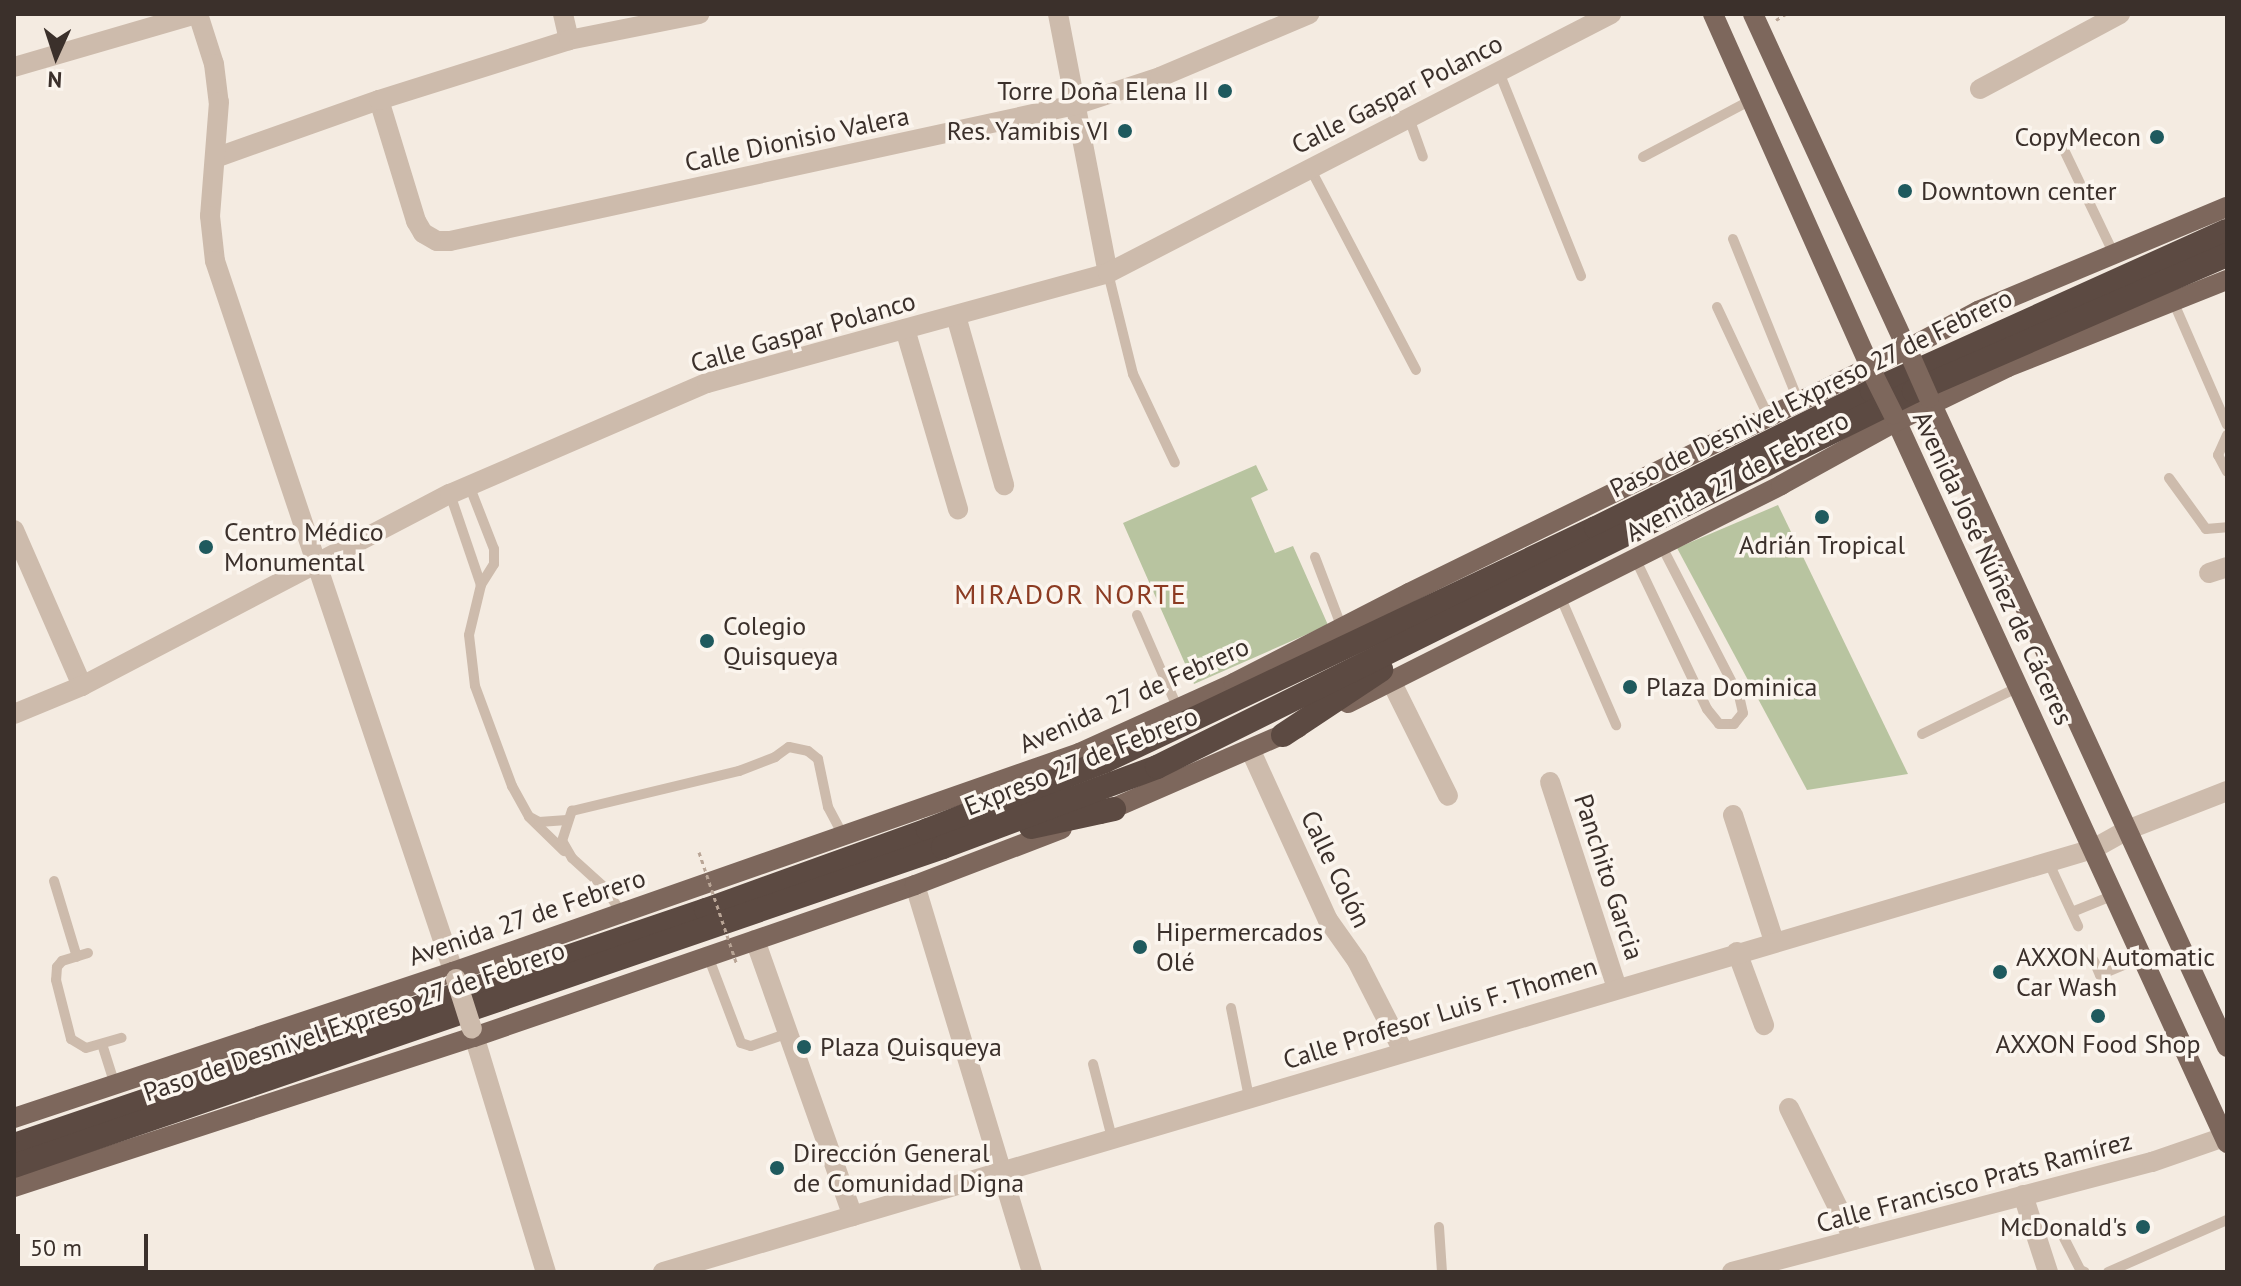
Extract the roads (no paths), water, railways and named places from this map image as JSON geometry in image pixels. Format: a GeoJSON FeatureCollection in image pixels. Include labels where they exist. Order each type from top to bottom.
{"type":"FeatureCollection","features":[{"type":"Feature","properties":{"kind":"highway"},"geometry":{"type":"LineString","coordinates":[[2214,252],[2227,231]]}},
{"type":"Feature","properties":{"kind":"highway","name":"Paso de Desnivel Expreso 27 de Febrero"},"geometry":{"type":"LineString","coordinates":[[1452,608],[1872,391],[2214,252]]}},
{"type":"Feature","properties":{"kind":"highway"},"geometry":{"type":"LineString","coordinates":[[1234,683],[1452,608]]}},
{"type":"Feature","properties":{"kind":"highway"},"geometry":{"type":"LineString","coordinates":[[1283,735],[1452,608]]}},
{"type":"Feature","properties":{"kind":"highway","name":"Expreso 27 de Febrero"},"geometry":{"type":"LineString","coordinates":[[708,918],[935,838],[1452,608]]}},
{"type":"Feature","properties":{"kind":"highway"},"geometry":{"type":"LineString","coordinates":[[935,838],[1079,753]]}},
{"type":"Feature","properties":{"kind":"highway"},"geometry":{"type":"LineString","coordinates":[[935,838],[1114,809]]}},
{"type":"Feature","properties":{"kind":"highway","name":"Paso de Desnivel Expreso 27 de Febrero"},"geometry":{"type":"LineString","coordinates":[[14,1145],[708,918]]}},
{"type":"Feature","properties":{"kind":"highway","name":"Paso de Desnivel Expreso 27 de Febrero"},"geometry":{"type":"LineString","coordinates":[[14,1166],[708,918]]}},
{"type":"Feature","properties":{"kind":"main road","name":"Avenida José Núñez de Cáceres"},"geometry":{"type":"LineString","coordinates":[[1713,14],[1871,371],[1895,417],[2226,1139]]}},
{"type":"Feature","properties":{"kind":"main road","name":"Avenida José Núñez de Cáceres"},"geometry":{"type":"LineString","coordinates":[[1753,14],[2227,1047]]}},
{"type":"Feature","properties":{"kind":"main road","name":"Avenida 27 de Febrero"},"geometry":{"type":"LineString","coordinates":[[14,1118],[455,976],[621,912],[1079,753],[1234,683],[1799,402],[1871,371],[1978,311],[2113,252],[2227,207]]}},
{"type":"Feature","properties":{"kind":"main road","name":"Avenida 27 de Febrero"},"geometry":{"type":"LineString","coordinates":[[14,1187],[755,940],[915,885],[1114,809],[1283,735],[1391,681],[1781,485],[1895,417],[2008,367],[2227,280]]}},
{"type":"Feature","properties":{"kind":"street"},"geometry":{"type":"LineString","coordinates":[[14,67],[198,14],[214,64],[217,89],[219,131],[210,216],[215,261],[455,976],[546,1272]]}},
{"type":"Feature","properties":{"kind":"street"},"geometry":{"type":"LineString","coordinates":[[563,14],[569,40]]}},
{"type":"Feature","properties":{"kind":"street"},"geometry":{"type":"LineString","coordinates":[[215,158],[379,100],[569,40],[699,14]]}},
{"type":"Feature","properties":{"kind":"street"},"geometry":{"type":"LineString","coordinates":[[1058,14],[1108,273]]}},
{"type":"Feature","properties":{"kind":"street","name":"Calle Dionisio Valera"},"geometry":{"type":"LineString","coordinates":[[379,100],[416,221],[423,233],[437,241],[450,241],[1075,105],[1160,77],[1309,14]]}},
{"type":"Feature","properties":{"kind":"street","name":"Calle Gaspar Polanco"},"geometry":{"type":"LineString","coordinates":[[14,714],[82,686],[315,561],[385,530],[450,494],[707,383],[1108,273],[1611,14]]}},
{"type":"Feature","properties":{"kind":"street"},"geometry":{"type":"LineString","coordinates":[[1980,89],[2120,14]]}},
{"type":"Feature","properties":{"kind":"street"},"geometry":{"type":"LineString","coordinates":[[956,316],[1004,485]]}},
{"type":"Feature","properties":{"kind":"street"},"geometry":{"type":"LineString","coordinates":[[905,329],[958,509]]}},
{"type":"Feature","properties":{"kind":"street"},"geometry":{"type":"LineString","coordinates":[[14,530],[82,686]]}},
{"type":"Feature","properties":{"kind":"street"},"geometry":{"type":"LineString","coordinates":[[1391,681],[1448,796]]}},
{"type":"Feature","properties":{"kind":"street","name":"Calle Colón"},"geometry":{"type":"LineString","coordinates":[[1250,749],[1328,920],[1357,961],[1403,1051]]}},
{"type":"Feature","properties":{"kind":"street","name":"Panchito Garcia"},"geometry":{"type":"LineString","coordinates":[[1553,776],[1617,988]]}},
{"type":"Feature","properties":{"kind":"street","name":"Calle Profesor Luis F. Thomen"},"geometry":{"type":"LineString","coordinates":[[663,1272],[2093,849],[2127,830],[2227,791]]}},
{"type":"Feature","properties":{"kind":"street"},"geometry":{"type":"LineString","coordinates":[[1733,815],[1774,941]]}},
{"type":"Feature","properties":{"kind":"street"},"geometry":{"type":"LineString","coordinates":[[915,885],[1032,1272]]}},
{"type":"Feature","properties":{"kind":"street"},"geometry":{"type":"LineString","coordinates":[[755,940],[853,1216]]}},
{"type":"Feature","properties":{"kind":"street"},"geometry":{"type":"LineString","coordinates":[[1737,952],[1764,1025]]}},
{"type":"Feature","properties":{"kind":"street"},"geometry":{"type":"LineString","coordinates":[[1789,1108],[1854,1240]]}},
{"type":"Feature","properties":{"kind":"street","name":"Calle Francisco Prats Ramírez"},"geometry":{"type":"LineString","coordinates":[[1732,1272],[2152,1162],[2226,1139]]}},
{"type":"Feature","properties":{"kind":"street"},"geometry":{"type":"LineString","coordinates":[[2023,1195],[2048,1272]]}},
{"type":"Feature","properties":{"kind":"lane"},"geometry":{"type":"LineString","coordinates":[[1499,72],[1581,276]]}},
{"type":"Feature","properties":{"kind":"lane"},"geometry":{"type":"LineString","coordinates":[[1643,157],[1751,100]]}},
{"type":"Feature","properties":{"kind":"lane"},"geometry":{"type":"LineString","coordinates":[[1409,118],[1423,157]]}},
{"type":"Feature","properties":{"kind":"lane"},"geometry":{"type":"LineString","coordinates":[[2065,152],[2113,252]]}},
{"type":"Feature","properties":{"kind":"lane"},"geometry":{"type":"LineString","coordinates":[[1310,168],[1416,370]]}},
{"type":"Feature","properties":{"kind":"lane"},"geometry":{"type":"LineString","coordinates":[[1733,239],[1799,402]]}},
{"type":"Feature","properties":{"kind":"lane"},"geometry":{"type":"LineString","coordinates":[[1108,273],[1128,360],[1175,463]]}},
{"type":"Feature","properties":{"kind":"lane"},"geometry":{"type":"LineString","coordinates":[[2173,301],[2227,425]]}},
{"type":"Feature","properties":{"kind":"lane"},"geometry":{"type":"LineString","coordinates":[[1717,307],[1769,418]]}},
{"type":"Feature","properties":{"kind":"lane"},"geometry":{"type":"LineString","coordinates":[[2227,435],[2218,455],[2227,472]]}},
{"type":"Feature","properties":{"kind":"lane"},"geometry":{"type":"LineString","coordinates":[[2169,478],[2206,529],[2227,527]]}},
{"type":"Feature","properties":{"kind":"lane"},"geometry":{"type":"LineString","coordinates":[[469,485],[494,549],[494,564],[481,585],[469,635],[470,661],[507,772],[529,817],[604,887],[621,912]]}},
{"type":"Feature","properties":{"kind":"lane"},"geometry":{"type":"LineString","coordinates":[[450,494],[481,585]]}},
{"type":"Feature","properties":{"kind":"lane"},"geometry":{"type":"LineString","coordinates":[[1635,558],[1707,709],[1719,724],[1734,724],[1743,713],[1739,696],[1661,545]]}},
{"type":"Feature","properties":{"kind":"lane"},"geometry":{"type":"LineString","coordinates":[[1315,557],[1342,628]]}},
{"type":"Feature","properties":{"kind":"lane"},"geometry":{"type":"LineString","coordinates":[[1560,596],[1616,725]]}},
{"type":"Feature","properties":{"kind":"lane"},"geometry":{"type":"LineString","coordinates":[[1137,615],[1178,709]]}},
{"type":"Feature","properties":{"kind":"lane"},"geometry":{"type":"LineString","coordinates":[[1922,734],[2019,687]]}},
{"type":"Feature","properties":{"kind":"lane"},"geometry":{"type":"LineString","coordinates":[[572,858],[562,841],[572,811],[739,771],[789,747],[808,751],[818,759],[828,807],[843,835]]}},
{"type":"Feature","properties":{"kind":"lane"},"geometry":{"type":"LineString","coordinates":[[529,817],[539,822],[567,820]]}},
{"type":"Feature","properties":{"kind":"lane"},"geometry":{"type":"LineString","coordinates":[[2048,861],[2078,926]]}},
{"type":"Feature","properties":{"kind":"lane"},"geometry":{"type":"LineString","coordinates":[[54,881],[83,955],[62,961],[57,967],[56,980],[71,1039],[86,1048],[122,1038]]}},
{"type":"Feature","properties":{"kind":"lane"},"geometry":{"type":"LineString","coordinates":[[2072,912],[2114,895]]}},
{"type":"Feature","properties":{"kind":"lane"},"geometry":{"type":"LineString","coordinates":[[708,956],[741,1043],[751,1046],[788,1033]]}},
{"type":"Feature","properties":{"kind":"lane"},"geometry":{"type":"LineString","coordinates":[[2094,961],[2100,975],[2143,957]]}},
{"type":"Feature","properties":{"kind":"lane"},"geometry":{"type":"LineString","coordinates":[[1231,1008],[1249,1097]]}},
{"type":"Feature","properties":{"kind":"lane"},"geometry":{"type":"LineString","coordinates":[[102,1044],[115,1085]]}},
{"type":"Feature","properties":{"kind":"lane"},"geometry":{"type":"LineString","coordinates":[[1093,1064],[1112,1138]]}},
{"type":"Feature","properties":{"kind":"lane"},"geometry":{"type":"LineString","coordinates":[[2108,1272],[2227,1220]]}},
{"type":"Feature","properties":{"kind":"lane"},"geometry":{"type":"LineString","coordinates":[[1439,1227],[1442,1272]]}},
{"type":"Feature","properties":{"kind":"lane"},"geometry":{"type":"LineString","coordinates":[[2063,1236],[2080,1270],[2085,1272]]}},
{"type":"Feature","properties":{"kind":"place","name":"Torre Doña Elena II"},"geometry":{"type":"Point","coordinates":[1225,91]}},
{"type":"Feature","properties":{"kind":"place","name":"Res. Yamibis VI"},"geometry":{"type":"Point","coordinates":[1125,131]}},
{"type":"Feature","properties":{"kind":"place","name":"CopyMecon"},"geometry":{"type":"Point","coordinates":[2157,137]}},
{"type":"Feature","properties":{"kind":"place","name":"Downtown center"},"geometry":{"type":"Point","coordinates":[1905,191]}},
{"type":"Feature","properties":{"kind":"place","name":"Adrián Tropical"},"geometry":{"type":"Point","coordinates":[1822,517]}},
{"type":"Feature","properties":{"kind":"place","name":"Centro Médico Monumental"},"geometry":{"type":"Point","coordinates":[206,547]}},
{"type":"Feature","properties":{"kind":"place","name":"Colegio Quisqueya"},"geometry":{"type":"Point","coordinates":[707,641]}},
{"type":"Feature","properties":{"kind":"place","name":"Plaza Dominica"},"geometry":{"type":"Point","coordinates":[1630,687]}},
{"type":"Feature","properties":{"kind":"place","name":"Hipermercados Olé"},"geometry":{"type":"Point","coordinates":[1140,947]}},
{"type":"Feature","properties":{"kind":"place","name":"AXXON Automatic Car Wash"},"geometry":{"type":"Point","coordinates":[2000,972]}},
{"type":"Feature","properties":{"kind":"place","name":"AXXON Food Shop"},"geometry":{"type":"Point","coordinates":[2098,1016]}},
{"type":"Feature","properties":{"kind":"place","name":"Plaza Quisqueya"},"geometry":{"type":"Point","coordinates":[804,1047]}},
{"type":"Feature","properties":{"kind":"place","name":"Dirección General de Comunidad Digna"},"geometry":{"type":"Point","coordinates":[777,1168]}},
{"type":"Feature","properties":{"kind":"place","name":"McDonald's"},"geometry":{"type":"Point","coordinates":[2143,1227]}},
{"type":"Feature","properties":{"kind":"district","name":"MIRADOR NORTE"},"geometry":{"type":"Point","coordinates":[1071,594]}}]}
